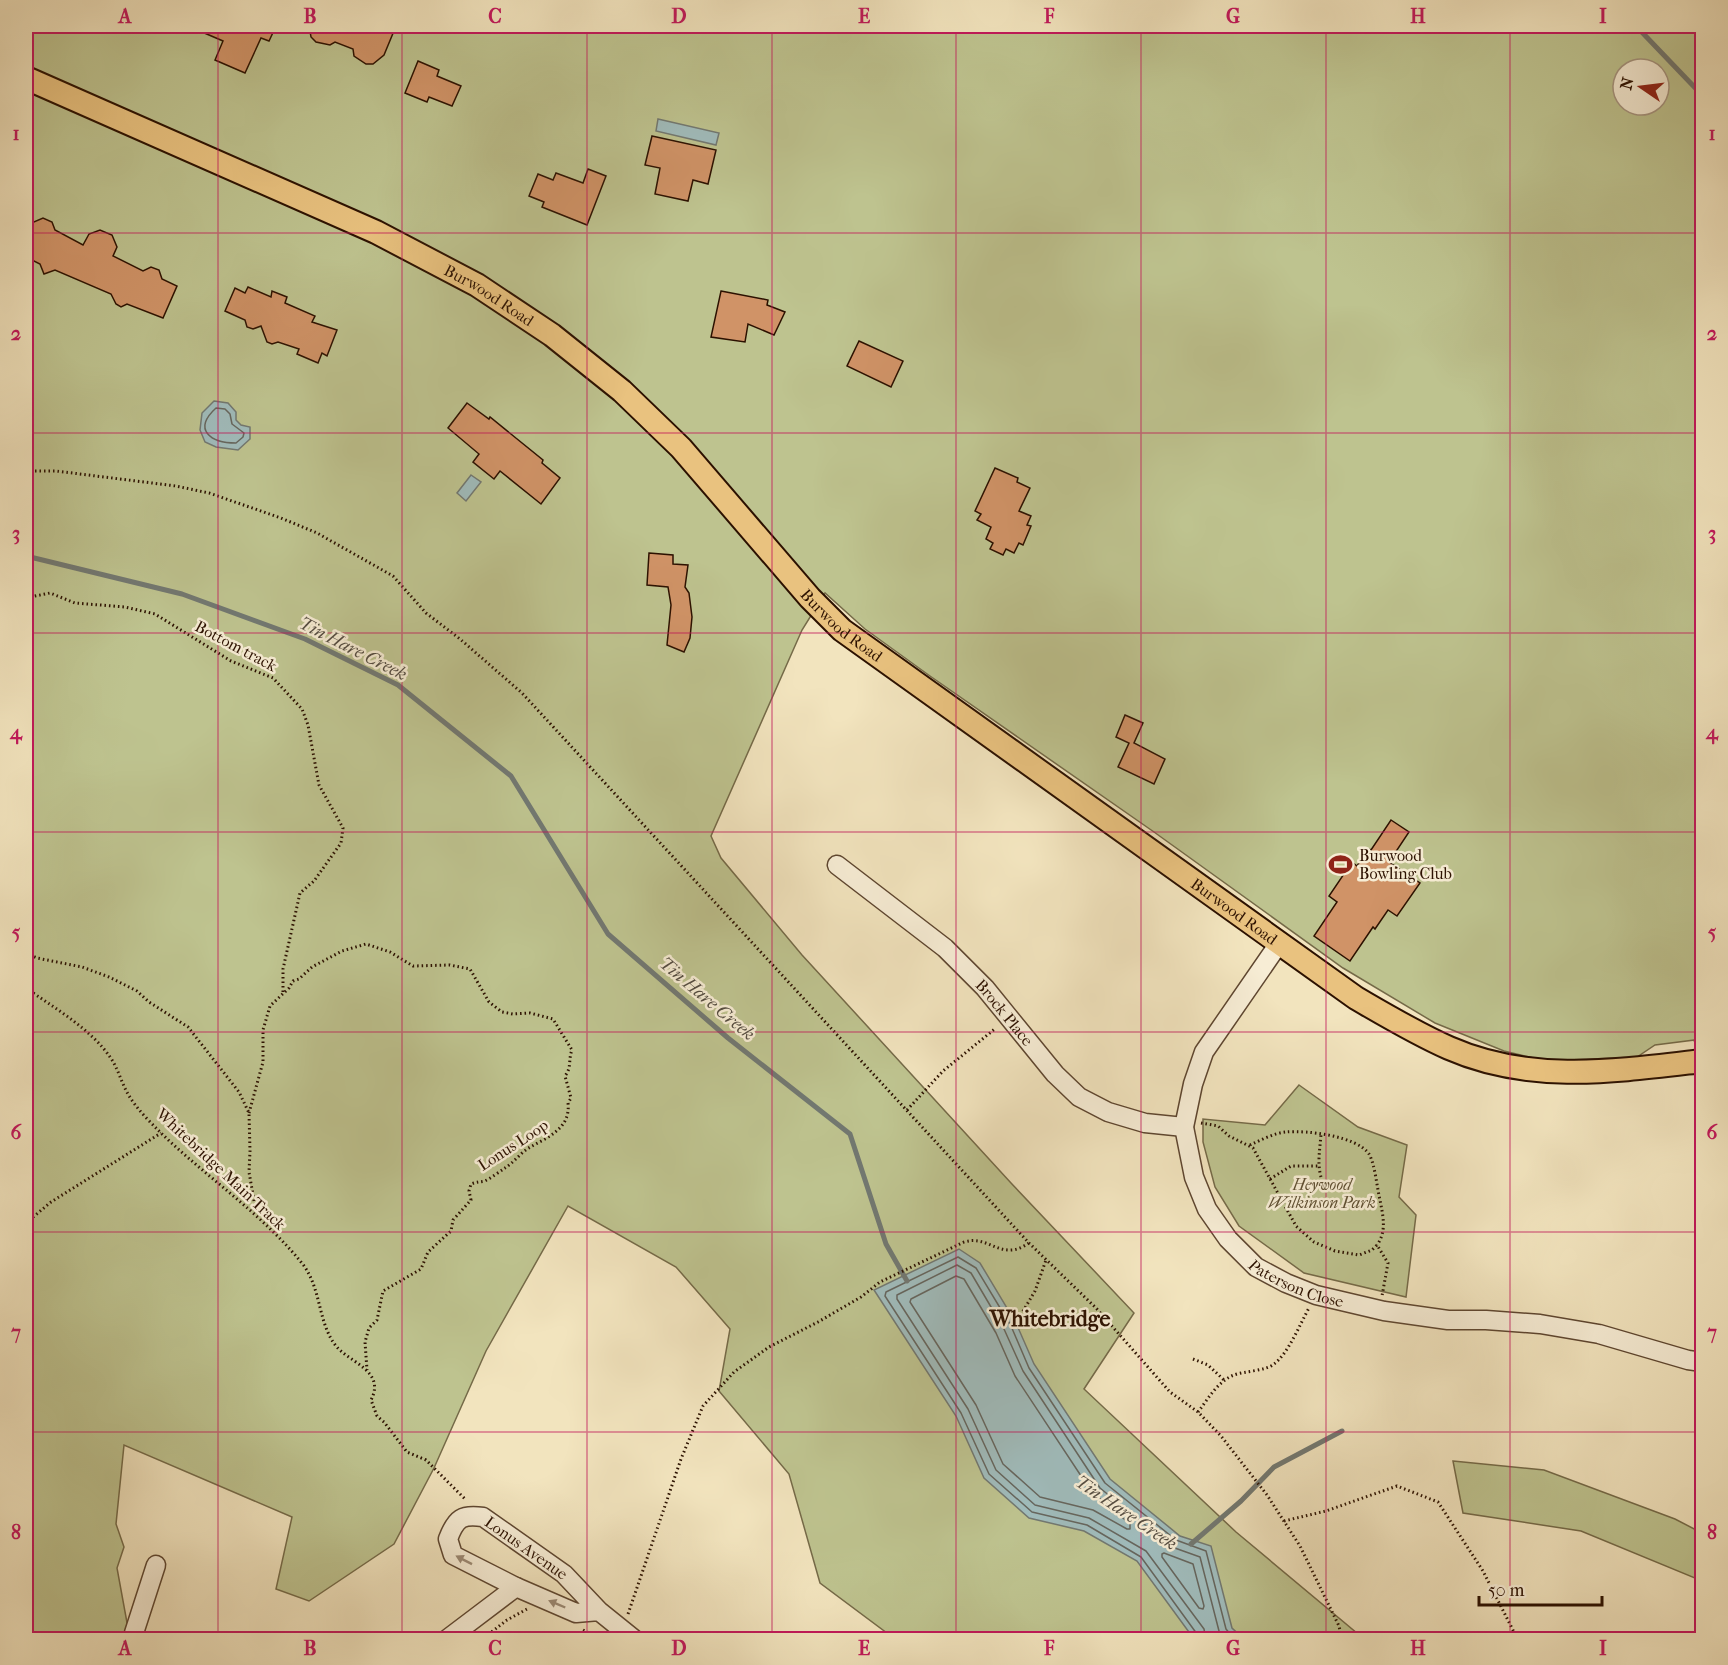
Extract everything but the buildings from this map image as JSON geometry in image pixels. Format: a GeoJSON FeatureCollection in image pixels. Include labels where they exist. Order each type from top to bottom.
{"type":"FeatureCollection","features":[{"type":"Feature","properties":{"kind":"main road","name":"Burwood Road"},"geometry":{"type":"LineString","coordinates":[[26,78],[376,232],[477,285],[552,335],[622,391],[681,448],[810,598],[842,630],[1356,998],[1408,1028],[1451,1049],[1507,1066],[1555,1073],[1612,1072],[1702,1061]]}},
{"type":"Feature","properties":{"kind":"street","name":"Brock Place"},"geometry":{"type":"LineString","coordinates":[[837,865],[945,948],[984,988],[1055,1074],[1079,1097],[1108,1112],[1145,1123],[1192,1125]]}},
{"type":"Feature","properties":{"kind":"street","name":"Paterson Close"},"geometry":{"type":"LineString","coordinates":[[1280,942],[1204,1052],[1193,1084],[1194,1177],[1207,1209],[1228,1239],[1256,1267],[1286,1283],[1316,1295],[1384,1311],[1448,1320],[1540,1324],[1599,1334],[1702,1362]]}},
{"type":"Feature","properties":{"kind":"street","name":"Lonus Avenue"},"geometry":{"type":"LineString","coordinates":[[599,1611],[576,1613],[516,1587],[453,1555],[448,1539],[454,1524],[468,1515],[483,1516],[564,1574],[599,1611],[629,1635]]}},
{"type":"Feature","properties":{"kind":"street"},"geometry":{"type":"LineString","coordinates":[[135,1640],[134,1633],[156,1565]]}},
{"type":"Feature","properties":{"kind":"street"},"geometry":{"type":"LineString","coordinates":[[446,1640],[516,1587]]}},
{"type":"Feature","properties":{"kind":"path"},"geometry":{"type":"LineString","coordinates":[[26,471],[76,474],[176,486],[209,493],[281,518],[317,534],[393,576],[426,612],[522,693],[1029,1243],[1096,1308],[1170,1392],[1198,1412],[1221,1436],[1267,1495],[1300,1546],[1339,1626],[1342,1640]]}},
{"type":"Feature","properties":{"kind":"path","name":"Bottom track"},"geometry":{"type":"LineString","coordinates":[[26,596],[50,593],[75,603],[125,607],[155,614],[231,661],[273,678],[302,709],[308,725],[319,785],[343,828],[341,843],[314,880],[300,893],[283,969],[283,993]]}},
{"type":"Feature","properties":{"kind":"path","name":"Lonus Loop"},"geometry":{"type":"LineString","coordinates":[[249,1113],[263,1062],[263,1030],[270,1006],[293,981],[299,979],[312,967],[342,951],[366,944],[390,952],[413,966],[450,965],[470,969],[489,1002],[502,1012],[530,1013],[553,1019],[572,1050],[571,1068],[565,1076],[571,1098],[566,1119],[558,1131],[527,1149],[507,1167],[483,1181],[471,1184],[469,1191],[471,1200],[453,1220],[452,1231],[428,1252],[421,1269],[383,1291],[376,1320],[369,1328],[365,1342],[367,1370]]}},
{"type":"Feature","properties":{"kind":"path"},"geometry":{"type":"LineString","coordinates":[[26,953],[37,958],[81,967],[109,977],[137,991],[188,1028],[239,1092],[249,1113],[249,1172],[256,1214]]}},
{"type":"Feature","properties":{"kind":"path","name":"Whitebridge Main Track"},"geometry":{"type":"LineString","coordinates":[[26,988],[93,1036],[110,1057],[129,1095],[161,1133],[256,1214],[302,1263],[312,1279],[320,1300],[327,1332],[337,1347],[367,1370]]}},
{"type":"Feature","properties":{"kind":"path"},"geometry":{"type":"LineString","coordinates":[[907,1110],[943,1071],[1009,1018]]}},
{"type":"Feature","properties":{"kind":"path"},"geometry":{"type":"LineString","coordinates":[[1192,1125],[1218,1126],[1229,1136],[1250,1146],[1258,1154],[1296,1226],[1314,1242],[1335,1251],[1359,1255],[1372,1250],[1377,1245],[1382,1238],[1383,1218],[1371,1158],[1362,1148],[1337,1137],[1285,1132],[1250,1146]]}},
{"type":"Feature","properties":{"kind":"path"},"geometry":{"type":"LineString","coordinates":[[26,1223],[51,1202],[161,1133]]}},
{"type":"Feature","properties":{"kind":"path"},"geometry":{"type":"LineString","coordinates":[[1322,1134],[1318,1166],[1322,1177]]}},
{"type":"Feature","properties":{"kind":"path"},"geometry":{"type":"LineString","coordinates":[[1270,1179],[1291,1166],[1318,1166]]}},
{"type":"Feature","properties":{"kind":"path"},"geometry":{"type":"LineString","coordinates":[[629,1635],[681,1459],[704,1406],[734,1372],[769,1347],[861,1297],[880,1282],[972,1240],[1009,1251],[1029,1243]]}},
{"type":"Feature","properties":{"kind":"path"},"geometry":{"type":"LineString","coordinates":[[1377,1245],[1388,1263],[1382,1297]]}},
{"type":"Feature","properties":{"kind":"path"},"geometry":{"type":"LineString","coordinates":[[1016,1323],[1035,1291],[1046,1260]]}},
{"type":"Feature","properties":{"kind":"path"},"geometry":{"type":"LineString","coordinates":[[1198,1412],[1224,1380],[1235,1375],[1269,1368],[1274,1364],[1286,1349],[1316,1295]]}},
{"type":"Feature","properties":{"kind":"path"},"geometry":{"type":"LineString","coordinates":[[1193,1359],[1208,1365],[1224,1380]]}},
{"type":"Feature","properties":{"kind":"path"},"geometry":{"type":"LineString","coordinates":[[367,1370],[375,1382],[375,1394],[371,1400],[377,1416],[392,1435],[407,1452],[426,1460],[483,1516]]}},
{"type":"Feature","properties":{"kind":"path"},"geometry":{"type":"LineString","coordinates":[[1284,1521],[1326,1511],[1397,1486],[1438,1502],[1484,1571],[1518,1640]]}},
{"type":"Feature","properties":{"kind":"path"},"geometry":{"type":"LineString","coordinates":[[481,1640],[507,1620],[531,1607]]}},
{"type":"Feature","properties":{"kind":"path"},"geometry":{"type":"LineString","coordinates":[[573,1625],[603,1640]]}},
{"type":"Feature","properties":{"kind":"green space"},"geometry":{"type":"Polygon","coordinates":[[[26,26],[1702,26],[1702,1039],[1655,1045],[1637,1057],[1546,1061],[1504,1051],[1435,1023],[1343,968],[865,629],[825,593],[802,630],[711,836],[721,858],[802,955],[1134,1313],[1084,1389],[1236,1532],[1364,1639],[895,1639],[820,1583],[789,1474],[719,1391],[730,1329],[676,1267],[568,1206],[486,1351],[434,1468],[394,1544],[309,1601],[276,1589],[292,1517],[124,1445],[116,1524],[124,1547],[117,1568],[130,1639],[26,1639],[26,26]]]}},
{"type":"Feature","properties":{"kind":"green space","name":"Heywood Wilkinson Park"},"geometry":{"type":"Polygon","coordinates":[[[1299,1085],[1358,1127],[1407,1145],[1399,1197],[1416,1215],[1406,1297],[1304,1273],[1239,1226],[1215,1187],[1203,1142],[1203,1119],[1265,1125],[1299,1085]]]}},
{"type":"Feature","properties":{"kind":"green space"},"geometry":{"type":"Polygon","coordinates":[[[1453,1461],[1544,1470],[1675,1519],[1702,1533],[1702,1581],[1581,1531],[1463,1513],[1453,1461]]]}},
{"type":"Feature","properties":{"kind":"water"},"geometry":{"type":"Polygon","coordinates":[[[658,119],[719,133],[716,145],[656,131],[658,119]]]}},
{"type":"Feature","properties":{"kind":"water"},"geometry":{"type":"Polygon","coordinates":[[[214,401],[228,403],[236,412],[236,420],[241,425],[250,427],[250,439],[238,450],[216,447],[205,442],[200,430],[202,413],[214,401]]]}},
{"type":"Feature","properties":{"kind":"water"},"geometry":{"type":"Polygon","coordinates":[[[471,475],[481,482],[466,501],[457,493],[471,475]]]}},
{"type":"Feature","properties":{"kind":"water"},"geometry":{"type":"Polygon","coordinates":[[[959,1249],[980,1263],[1016,1323],[1034,1364],[1110,1479],[1180,1536],[1211,1546],[1232,1628],[1244,1639],[1194,1639],[1137,1561],[1084,1531],[1029,1518],[984,1478],[956,1416],[874,1290],[959,1249]]]}},
{"type":"Feature","properties":{"kind":"waterway"},"geometry":{"type":"LineString","coordinates":[[1636,26],[1702,95]]}},
{"type":"Feature","properties":{"kind":"waterway","name":"Tin Hare Creek"},"geometry":{"type":"LineString","coordinates":[[26,556],[182,594],[305,639],[398,685],[511,776],[608,934],[728,1038],[850,1134],[886,1244],[907,1281]]}},
{"type":"Feature","properties":{"kind":"waterway"},"geometry":{"type":"LineString","coordinates":[[1191,1544],[1241,1501],[1274,1467],[1342,1431]]}},
{"type":"Feature","properties":{"kind":"place","name":"Burwood Bowling Club"},"geometry":{"type":"Point","coordinates":[1341,864]}},
{"type":"Feature","properties":{"kind":"district","name":"Whitebridge"},"geometry":{"type":"Point","coordinates":[1050,1319]}}]}
